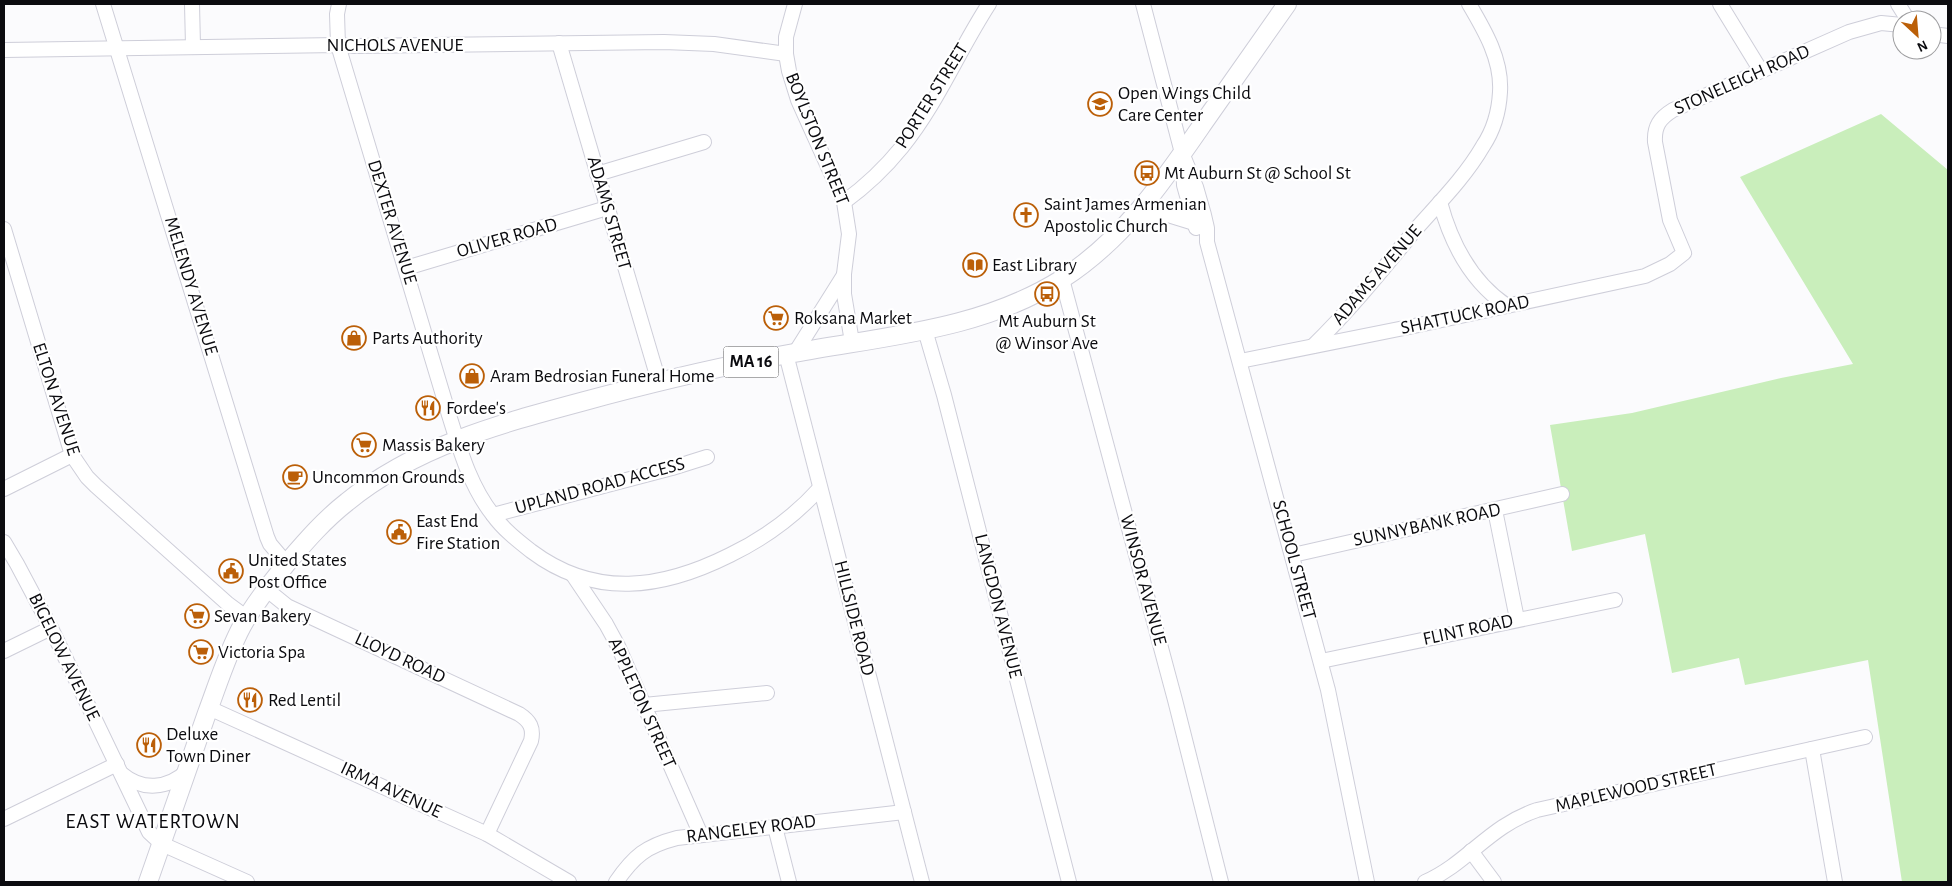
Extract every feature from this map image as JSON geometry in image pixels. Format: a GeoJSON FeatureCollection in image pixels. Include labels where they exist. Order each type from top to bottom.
{"type":"FeatureCollection","features":[{"type":"Feature","properties":{"kind":"main road","name":"MA 16"},"geometry":{"type":"LineString","coordinates":[[148,882],[234,641],[266,589],[287,564],[329,517],[360,491],[411,459],[457,440],[555,409],[659,382],[791,354],[952,325],[1023,301],[1062,279],[1096,254],[1136,216],[1287,4]]}},
{"type":"Feature","properties":{"kind":"main road"},"geometry":{"type":"LineString","coordinates":[[1136,216],[1168,213],[1194,221]]}},
{"type":"Feature","properties":{"kind":"street","name":"MELENDY AVENUE"},"geometry":{"type":"LineString","coordinates":[[103,4],[267,537],[270,544],[287,564]]}},
{"type":"Feature","properties":{"kind":"street"},"geometry":{"type":"LineString","coordinates":[[192,4],[192,46]]}},
{"type":"Feature","properties":{"kind":"street","name":"DEXTER AVENUE"},"geometry":{"type":"LineString","coordinates":[[339,4],[337,14],[338,44],[457,440],[474,485],[503,527],[534,553],[552,565],[573,575],[611,584],[654,582],[695,571],[735,552],[775,529],[792,516],[820,488]]}},
{"type":"Feature","properties":{"kind":"street","name":"BOYLSTON STREET"},"geometry":{"type":"LineString","coordinates":[[795,4],[786,37],[788,71],[798,100],[844,202],[848,234],[844,274],[846,310],[852,342]]}},
{"type":"Feature","properties":{"kind":"street","name":"PORTER STREET"},"geometry":{"type":"LineString","coordinates":[[844,202],[874,178],[903,146],[929,107],[990,4]]}},
{"type":"Feature","properties":{"kind":"street","name":"SCHOOL STREET"},"geometry":{"type":"LineString","coordinates":[[1143,4],[1182,153],[1196,187],[1207,228],[1207,242],[1321,661],[1368,882]]}},
{"type":"Feature","properties":{"kind":"street","name":"ADAMS AVENUE"},"geometry":{"type":"LineString","coordinates":[[1313,346],[1344,314],[1440,202],[1473,162],[1484,145],[1492,127],[1498,101],[1499,75],[1490,43],[1469,4]]}},
{"type":"Feature","properties":{"kind":"street"},"geometry":{"type":"LineString","coordinates":[[1720,4],[1761,71]]}},
{"type":"Feature","properties":{"kind":"street","name":"STONELEIGH ROAD"},"geometry":{"type":"LineString","coordinates":[[1684,253],[1670,220],[1655,142],[1654,132],[1658,123],[1673,110],[1821,44],[1866,26],[1881,23],[1892,24]]}},
{"type":"Feature","properties":{"kind":"street","name":"NICHOLS AVENUE"},"geometry":{"type":"LineString","coordinates":[[4,50],[338,44],[355,46],[664,42],[714,44],[786,54]]}},
{"type":"Feature","properties":{"kind":"street","name":"ADAMS STREET"},"geometry":{"type":"LineString","coordinates":[[559,43],[659,382]]}},
{"type":"Feature","properties":{"kind":"street"},"geometry":{"type":"LineString","coordinates":[[597,174],[704,142]]}},
{"type":"Feature","properties":{"kind":"street","name":"SCHOOL STREET"},"geometry":{"type":"LineString","coordinates":[[1182,153],[1184,185],[1194,221],[1197,230],[1207,242]]}},
{"type":"Feature","properties":{"kind":"street","name":"ADAMS AVENUE"},"geometry":{"type":"LineString","coordinates":[[1440,202],[1447,227],[1467,266],[1494,297],[1507,306]]}},
{"type":"Feature","properties":{"kind":"street","name":"OLIVER ROAD"},"geometry":{"type":"LineString","coordinates":[[406,268],[607,208]]}},
{"type":"Feature","properties":{"kind":"street","name":"ELTON AVENUE"},"geometry":{"type":"LineString","coordinates":[[4,229],[72,455],[87,478],[228,604],[247,618]]}},
{"type":"Feature","properties":{"kind":"street","name":"SHATTUCK ROAD"},"geometry":{"type":"LineString","coordinates":[[1240,361],[1645,276],[1670,264],[1684,253]]}},
{"type":"Feature","properties":{"kind":"street","name":"BOYLSTON STREET"},"geometry":{"type":"LineString","coordinates":[[791,354],[844,274]]}},
{"type":"Feature","properties":{"kind":"street","name":"WINSOR AVENUE"},"geometry":{"type":"LineString","coordinates":[[1062,279],[1175,700],[1221,882]]}},
{"type":"Feature","properties":{"kind":"street","name":"LANGDON AVENUE"},"geometry":{"type":"LineString","coordinates":[[925,330],[1069,882]]}},
{"type":"Feature","properties":{"kind":"street","name":"HILLSIDE ROAD"},"geometry":{"type":"LineString","coordinates":[[791,354],[820,488],[922,882]]}},
{"type":"Feature","properties":{"kind":"street"},"geometry":{"type":"LineString","coordinates":[[4,489],[72,455]]}},
{"type":"Feature","properties":{"kind":"street","name":"UPLAND ROAD ACCESS"},"geometry":{"type":"LineString","coordinates":[[493,515],[707,457]]}},
{"type":"Feature","properties":{"kind":"street","name":"SUNNYBANK ROAD"},"geometry":{"type":"LineString","coordinates":[[1293,555],[1562,494]]}},
{"type":"Feature","properties":{"kind":"street"},"geometry":{"type":"LineString","coordinates":[[1495,510],[1518,619]]}},
{"type":"Feature","properties":{"kind":"street","name":"BIGELOW AVENUE"},"geometry":{"type":"LineString","coordinates":[[4,542],[51,628],[120,769],[146,827],[153,837],[162,844]]}},
{"type":"Feature","properties":{"kind":"street","name":"APPLETON STREET"},"geometry":{"type":"LineString","coordinates":[[573,575],[606,624],[618,646],[701,835]]}},
{"type":"Feature","properties":{"kind":"street","name":"LLOYD ROAD"},"geometry":{"type":"LineString","coordinates":[[266,589],[287,606],[527,719],[532,727],[531,741],[487,834]]}},
{"type":"Feature","properties":{"kind":"street","name":"FLINT ROAD"},"geometry":{"type":"LineString","coordinates":[[1321,661],[1615,600]]}},
{"type":"Feature","properties":{"kind":"street"},"geometry":{"type":"LineString","coordinates":[[4,651],[51,628]]}},
{"type":"Feature","properties":{"kind":"street"},"geometry":{"type":"LineString","coordinates":[[644,705],[767,693]]}},
{"type":"Feature","properties":{"kind":"street","name":"IRMA AVENUE"},"geometry":{"type":"LineString","coordinates":[[209,708],[487,834],[569,882]]}},
{"type":"Feature","properties":{"kind":"street","name":"MAPLEWOOD STREET"},"geometry":{"type":"LineString","coordinates":[[1425,882],[1445,872],[1506,823],[1537,810],[1865,737]]}},
{"type":"Feature","properties":{"kind":"street"},"geometry":{"type":"LineString","coordinates":[[1812,749],[1835,882]]}},
{"type":"Feature","properties":{"kind":"street"},"geometry":{"type":"LineString","coordinates":[[4,819],[120,769],[138,784],[156,786],[175,780],[187,771]]}},
{"type":"Feature","properties":{"kind":"street","name":"RANGELEY ROAD"},"geometry":{"type":"LineString","coordinates":[[616,882],[639,854],[651,846],[677,838],[904,812]]}},
{"type":"Feature","properties":{"kind":"street"},"geometry":{"type":"LineString","coordinates":[[775,827],[789,882]]}},
{"type":"Feature","properties":{"kind":"street"},"geometry":{"type":"LineString","coordinates":[[162,844],[247,882]]}},
{"type":"Feature","properties":{"kind":"street"},"geometry":{"type":"LineString","coordinates":[[1471,851],[1494,882]]}},
{"type":"Feature","properties":{"kind":"green space"},"geometry":{"type":"Polygon","coordinates":[[[1881,114],[1948,170],[1948,882],[1902,882],[1868,660],[1745,685],[1739,658],[1672,673],[1645,534],[1572,551],[1550,425],[1632,413],[1781,378],[1853,364],[1740,177],[1881,114]]]}},
{"type":"Feature","properties":{"kind":"place","name":"Open Wings Child Care Center"},"geometry":{"type":"Point","coordinates":[1100,104]}},
{"type":"Feature","properties":{"kind":"place","name":"Mt Auburn St @ School St"},"geometry":{"type":"Point","coordinates":[1147,173]}},
{"type":"Feature","properties":{"kind":"place","name":"Saint James Armenian Apostolic Church"},"geometry":{"type":"Point","coordinates":[1026,215]}},
{"type":"Feature","properties":{"kind":"place","name":"East Library"},"geometry":{"type":"Point","coordinates":[975,265]}},
{"type":"Feature","properties":{"kind":"place","name":"Mt Auburn St @ Winsor Ave"},"geometry":{"type":"Point","coordinates":[1047,294]}},
{"type":"Feature","properties":{"kind":"place","name":"Roksana Market"},"geometry":{"type":"Point","coordinates":[776,318]}},
{"type":"Feature","properties":{"kind":"place","name":"Parts Authority"},"geometry":{"type":"Point","coordinates":[354,338]}},
{"type":"Feature","properties":{"kind":"place","name":"Aram Bedrosian Funeral Home"},"geometry":{"type":"Point","coordinates":[472,376]}},
{"type":"Feature","properties":{"kind":"place","name":"Fordee's"},"geometry":{"type":"Point","coordinates":[428,408]}},
{"type":"Feature","properties":{"kind":"place","name":"Massis Bakery"},"geometry":{"type":"Point","coordinates":[364,445]}},
{"type":"Feature","properties":{"kind":"place","name":"Uncommon Grounds"},"geometry":{"type":"Point","coordinates":[295,477]}},
{"type":"Feature","properties":{"kind":"place","name":"East End Fire Station"},"geometry":{"type":"Point","coordinates":[399,532]}},
{"type":"Feature","properties":{"kind":"place","name":"United States Post Office"},"geometry":{"type":"Point","coordinates":[231,571]}},
{"type":"Feature","properties":{"kind":"place","name":"Sevan Bakery"},"geometry":{"type":"Point","coordinates":[197,616]}},
{"type":"Feature","properties":{"kind":"place","name":"Victoria Spa"},"geometry":{"type":"Point","coordinates":[201,652]}},
{"type":"Feature","properties":{"kind":"place","name":"Red Lentil"},"geometry":{"type":"Point","coordinates":[250,700]}},
{"type":"Feature","properties":{"kind":"place","name":"Deluxe Town Diner"},"geometry":{"type":"Point","coordinates":[149,745]}},
{"type":"Feature","properties":{"kind":"district","name":"EAST WATERTOWN"},"geometry":{"type":"Point","coordinates":[153,821]}}]}
